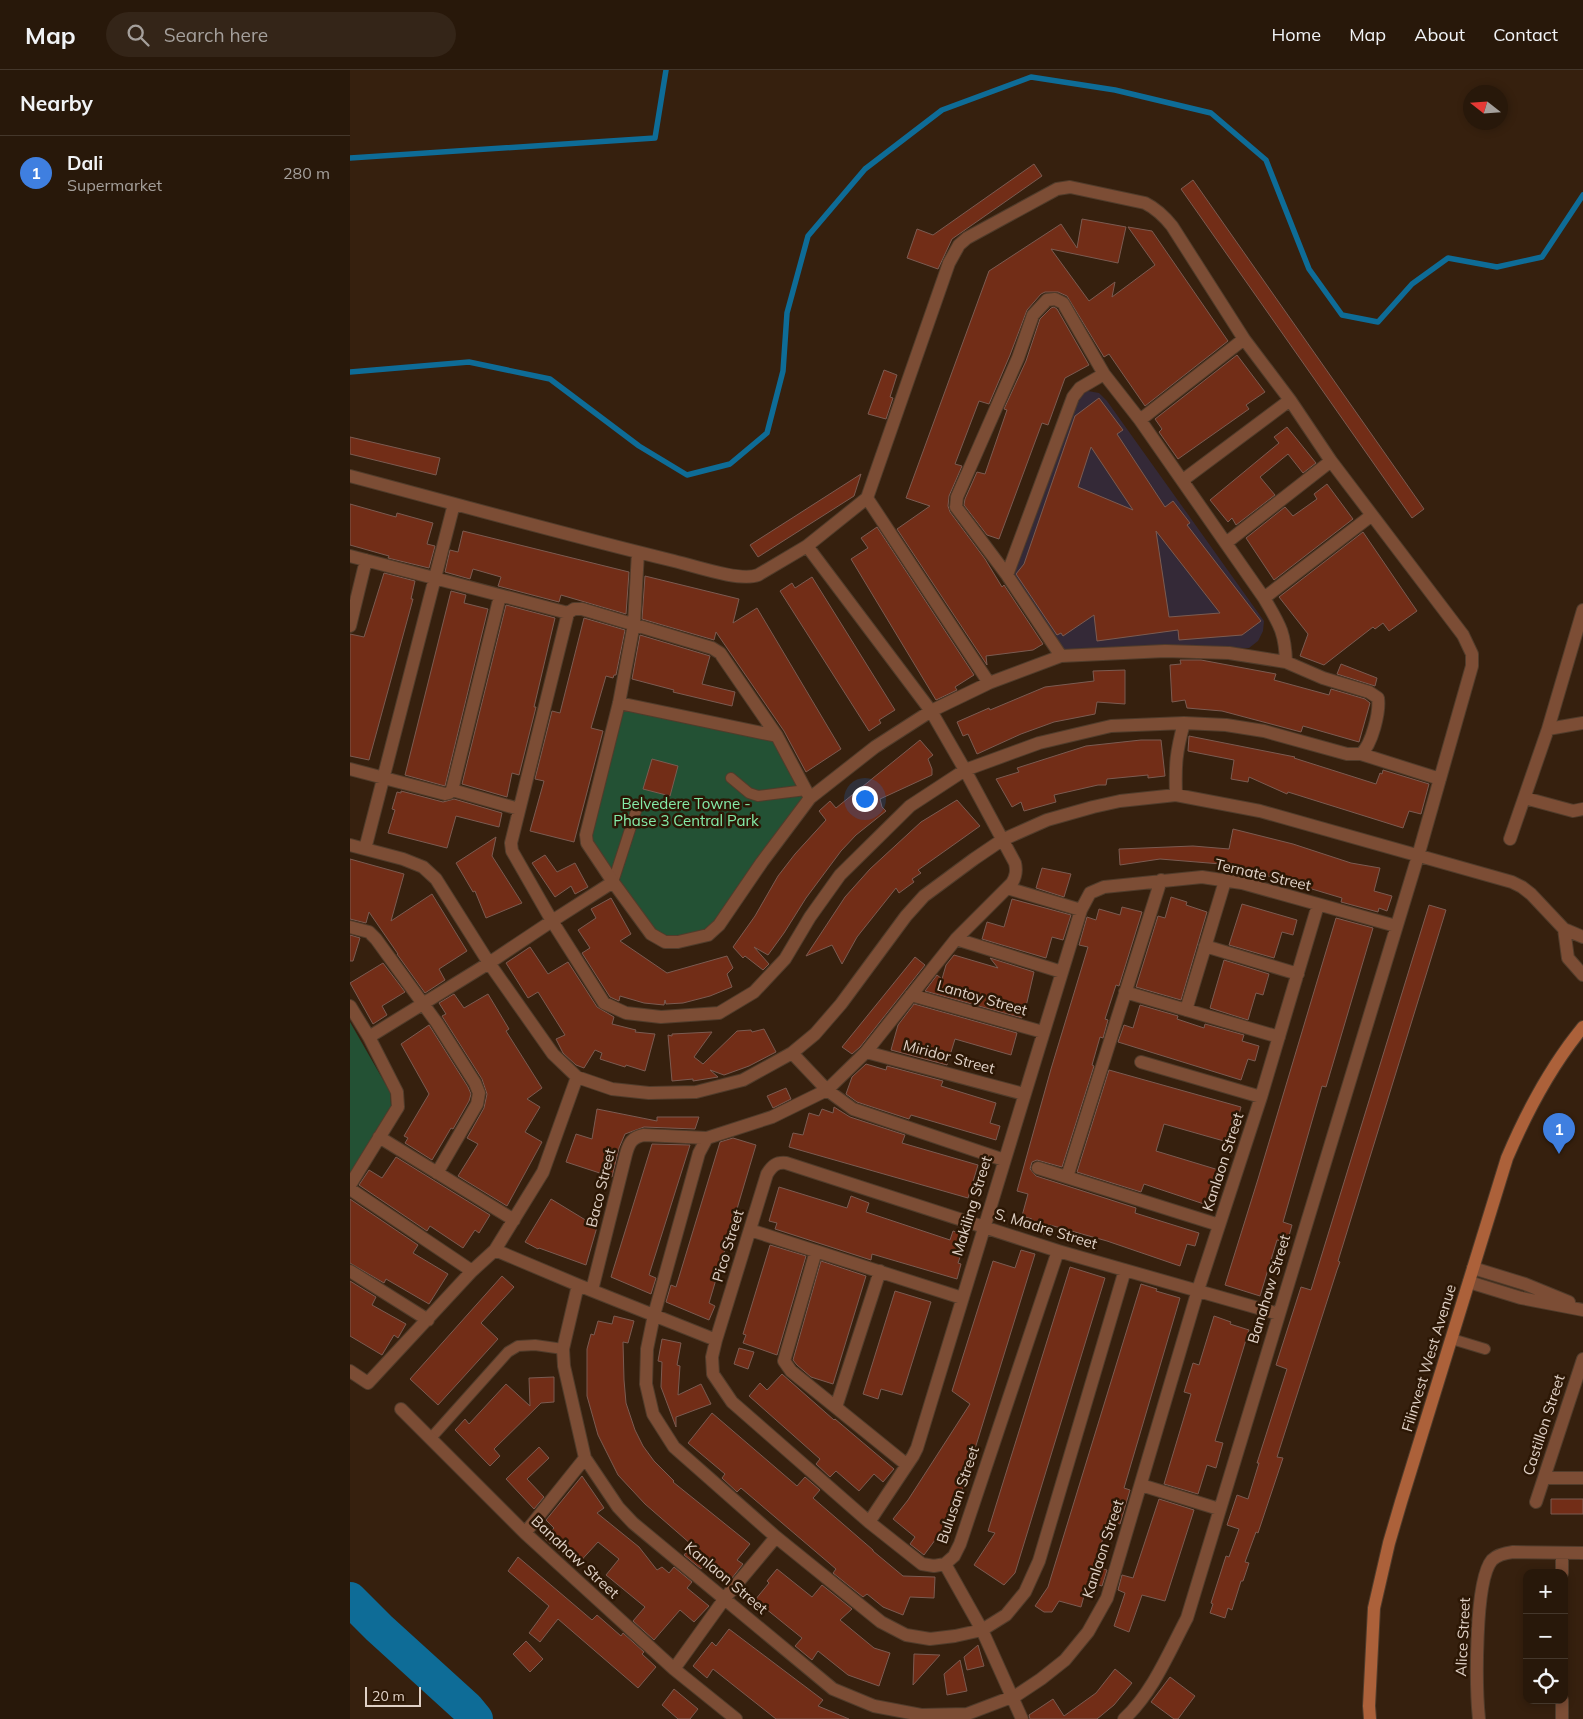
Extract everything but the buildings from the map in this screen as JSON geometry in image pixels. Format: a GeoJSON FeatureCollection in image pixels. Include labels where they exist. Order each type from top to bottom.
{"type":"FeatureCollection","features":[{"type":"Feature","properties":{"kind":"street"},"geometry":{"type":"LineString","coordinates":[[350,476],[638,552],[742,577],[750,578],[758,575],[807,546],[867,498],[953,254],[959,245],[976,232],[1058,188],[1070,187],[1140,202],[1155,208],[1172,226],[1244,339],[1372,515],[1264,598]]}},
{"type":"Feature","properties":{"kind":"street"},"geometry":{"type":"LineString","coordinates":[[1062,656],[956,507],[957,497],[1018,358],[1033,314],[1047,300],[1055,299],[1063,303],[1104,374],[1183,480],[1264,598],[1282,629],[1286,662]]}},
{"type":"Feature","properties":{"kind":"street"},"geometry":{"type":"LineString","coordinates":[[1140,420],[1244,339]]}},
{"type":"Feature","properties":{"kind":"street"},"geometry":{"type":"LineString","coordinates":[[1006,575],[1073,397],[1080,388],[1104,374]]}},
{"type":"Feature","properties":{"kind":"street"},"geometry":{"type":"LineString","coordinates":[[1183,480],[1290,400]]}},
{"type":"Feature","properties":{"kind":"street"},"geometry":{"type":"LineString","coordinates":[[1226,543],[1331,461]]}},
{"type":"Feature","properties":{"kind":"street"},"geometry":{"type":"LineString","coordinates":[[867,498],[989,683]]}},
{"type":"Feature","properties":{"kind":"street"},"geometry":{"type":"LineString","coordinates":[[365,849],[454,504]]}},
{"type":"Feature","properties":{"kind":"street","name":"Banahaw Street"},"geometry":{"type":"LineString","coordinates":[[1124,1719],[1159,1674],[1187,1618],[1418,856],[1472,666],[1472,654],[1462,635],[1372,515]]}},
{"type":"Feature","properties":{"kind":"street"},"geometry":{"type":"LineString","coordinates":[[807,546],[931,711],[1015,863],[1015,877],[1007,888],[956,939],[866,1052],[827,1090],[772,1117],[707,1138],[700,1153],[654,1315],[647,1349],[646,1384],[653,1414],[674,1447],[776,1537],[881,1622],[906,1635],[930,1639],[982,1630],[1006,1615],[1026,1592],[1039,1561],[1125,1270]]}},
{"type":"Feature","properties":{"kind":"street"},"geometry":{"type":"LineString","coordinates":[[638,552],[634,624],[619,703],[586,835],[587,843],[651,934],[665,942],[678,942],[708,935],[719,926],[808,794],[931,711],[989,683],[1062,656],[1165,651],[1230,653],[1286,662],[1323,678],[1369,692],[1378,698],[1377,712],[1370,741],[1361,754]]}},
{"type":"Feature","properties":{"kind":"street"},"geometry":{"type":"LineString","coordinates":[[350,556],[568,613]]}},
{"type":"Feature","properties":{"kind":"street"},"geometry":{"type":"LineString","coordinates":[[350,626],[366,560]]}},
{"type":"Feature","properties":{"kind":"street"},"geometry":{"type":"LineString","coordinates":[[350,769],[445,794],[452,790],[500,596]]}},
{"type":"Feature","properties":{"kind":"street"},"geometry":{"type":"LineString","coordinates":[[808,794],[777,736],[720,652],[634,624],[582,609],[574,609],[568,613],[511,843],[512,851],[552,921],[604,1003],[626,1013],[661,1018],[719,1013],[754,992],[785,960],[810,917],[840,875],[910,806],[965,770],[1039,743],[1111,726],[1184,723],[1226,725],[1264,731],[1347,754],[1361,754],[1440,779]]}},
{"type":"Feature","properties":{"kind":"street"},"geometry":{"type":"LineString","coordinates":[[1510,839],[1579,637],[1583,610]]}},
{"type":"Feature","properties":{"kind":"street"},"geometry":{"type":"LineString","coordinates":[[619,703],[777,736]]}},
{"type":"Feature","properties":{"kind":"street"},"geometry":{"type":"LineString","coordinates":[[1176,795],[1175,764],[1184,723]]}},
{"type":"Feature","properties":{"kind":"street"},"geometry":{"type":"LineString","coordinates":[[1548,729],[1583,723]]}},
{"type":"Feature","properties":{"kind":"street"},"geometry":{"type":"LineString","coordinates":[[452,790],[519,809]]}},
{"type":"Feature","properties":{"kind":"street"},"geometry":{"type":"LineString","coordinates":[[350,845],[403,859],[423,867],[436,879],[489,963],[553,1054],[577,1077],[612,1088],[649,1093],[696,1092],[743,1080],[792,1053],[815,1034],[841,1004],[906,916],[924,896],[1002,840],[1047,820],[1120,801],[1176,795],[1260,812],[1512,882],[1531,894],[1564,929],[1583,937]]}},
{"type":"Feature","properties":{"kind":"street"},"geometry":{"type":"LineString","coordinates":[[1525,798],[1573,811],[1583,810]]}},
{"type":"Feature","properties":{"kind":"street","name":"Ternate Street"},"geometry":{"type":"LineString","coordinates":[[1090,892],[1104,887],[1202,877],[1242,883],[1396,926]]}},
{"type":"Feature","properties":{"kind":"street"},"geometry":{"type":"LineString","coordinates":[[1067,1177],[1161,880]]}},
{"type":"Feature","properties":{"kind":"street"},"geometry":{"type":"LineString","coordinates":[[1186,1010],[1225,881]]}},
{"type":"Feature","properties":{"kind":"street"},"geometry":{"type":"LineString","coordinates":[[369,1037],[489,963],[613,882]]}},
{"type":"Feature","properties":{"kind":"street"},"geometry":{"type":"LineString","coordinates":[[1007,888],[1081,910]]}},
{"type":"Feature","properties":{"kind":"street","name":"Makiling Street"},"geometry":{"type":"LineString","coordinates":[[869,1522],[907,1465],[916,1448],[1081,910],[1090,892]]}},
{"type":"Feature","properties":{"kind":"street","name":"Kanlaon Street"},"geometry":{"type":"LineString","coordinates":[[578,1285],[563,1349],[564,1366],[585,1458],[618,1508],[633,1523],[833,1689],[874,1706],[920,1715],[967,1714],[1011,1698],[1041,1680],[1065,1660],[1088,1632],[1107,1598],[1198,1290],[1261,1097],[1318,904]]}},
{"type":"Feature","properties":{"kind":"street"},"geometry":{"type":"LineString","coordinates":[[350,927],[369,932],[376,939],[437,1023],[479,1093],[477,1104],[437,1173]]}},
{"type":"Feature","properties":{"kind":"street"},"geometry":{"type":"LineString","coordinates":[[1564,929],[1568,958],[1583,975]]}},
{"type":"Feature","properties":{"kind":"street"},"geometry":{"type":"LineString","coordinates":[[956,939],[1062,972]]}},
{"type":"Feature","properties":{"kind":"street"},"geometry":{"type":"LineString","coordinates":[[1205,946],[1298,974]]}},
{"type":"Feature","properties":{"kind":"street"},"geometry":{"type":"LineString","coordinates":[[1125,992],[1279,1037]]}},
{"type":"Feature","properties":{"kind":"street","name":"Lantoy Street"},"geometry":{"type":"LineString","coordinates":[[911,995],[1043,1032]]}},
{"type":"Feature","properties":{"kind":"street"},"geometry":{"type":"LineString","coordinates":[[350,1006],[369,1037],[397,1092],[398,1107],[350,1187],[472,1271]]}},
{"type":"Feature","properties":{"kind":"street","name":"Filinvest West Avenue"},"geometry":{"type":"LineString","coordinates":[[1370,1719],[1369,1697],[1374,1608],[1391,1535],[1473,1268],[1507,1158],[1524,1117],[1547,1077],[1583,1027]]}},
{"type":"Feature","properties":{"kind":"street","name":"Miridor Street"},"geometry":{"type":"LineString","coordinates":[[866,1052],[1024,1094]]}},
{"type":"Feature","properties":{"kind":"street"},"geometry":{"type":"LineString","coordinates":[[792,1053],[827,1090],[853,1109],[1004,1160]]}},
{"type":"Feature","properties":{"kind":"street"},"geometry":{"type":"LineString","coordinates":[[1141,1062],[1261,1097]]}},
{"type":"Feature","properties":{"kind":"street"},"geometry":{"type":"LineString","coordinates":[[350,1371],[368,1382],[472,1271],[495,1250],[544,1172],[577,1077]]}},
{"type":"Feature","properties":{"kind":"street","name":"Baco Street"},"geometry":{"type":"LineString","coordinates":[[592,1290],[626,1154],[632,1139],[644,1135],[707,1138]]}},
{"type":"Feature","properties":{"kind":"street"},"geometry":{"type":"LineString","coordinates":[[379,1137],[514,1220]]}},
{"type":"Feature","properties":{"kind":"street","name":"S. Madre Street"},"geometry":{"type":"LineString","coordinates":[[776,1164],[786,1163],[1058,1251],[1279,1314]]}},
{"type":"Feature","properties":{"kind":"street","name":"Pico Street"},"geometry":{"type":"LineString","coordinates":[[716,1340],[767,1174],[770,1168],[776,1164]]}},
{"type":"Feature","properties":{"kind":"street"},"geometry":{"type":"LineString","coordinates":[[1038,1168],[1219,1225]]}},
{"type":"Feature","properties":{"kind":"street"},"geometry":{"type":"LineString","coordinates":[[750,1230],[962,1298]]}},
{"type":"Feature","properties":{"kind":"street"},"geometry":{"type":"LineString","coordinates":[[495,1250],[716,1340]]}},
{"type":"Feature","properties":{"kind":"street"},"geometry":{"type":"LineString","coordinates":[[816,1251],[784,1362],[791,1371],[907,1465]]}},
{"type":"Feature","properties":{"kind":"street","name":"Bulusan Street"},"geometry":{"type":"LineString","coordinates":[[716,1340],[712,1357],[713,1374],[732,1402],[869,1522],[922,1564],[934,1566],[945,1564],[954,1556],[960,1544],[1058,1251]]}},
{"type":"Feature","properties":{"kind":"street"},"geometry":{"type":"LineString","coordinates":[[1473,1268],[1525,1284],[1583,1309]]}},
{"type":"Feature","properties":{"kind":"street"},"geometry":{"type":"LineString","coordinates":[[350,1271],[428,1320]]}},
{"type":"Feature","properties":{"kind":"street"},"geometry":{"type":"LineString","coordinates":[[836,1407],[880,1271]]}},
{"type":"Feature","properties":{"kind":"street"},"geometry":{"type":"LineString","coordinates":[[1469,1282],[1521,1298],[1583,1309]]}},
{"type":"Feature","properties":{"kind":"street","name":"Castillon Street"},"geometry":{"type":"LineString","coordinates":[[1536,1502],[1577,1396],[1583,1359]]}},
{"type":"Feature","properties":{"kind":"street","name":"Banahaw Street"},"geometry":{"type":"LineString","coordinates":[[401,1409],[525,1533],[674,1669],[736,1719]]}},
{"type":"Feature","properties":{"kind":"street"},"geometry":{"type":"LineString","coordinates":[[525,1533],[585,1458]]}},
{"type":"Feature","properties":{"kind":"street"},"geometry":{"type":"LineString","coordinates":[[1545,1478],[1583,1478]]}},
{"type":"Feature","properties":{"kind":"street"},"geometry":{"type":"LineString","coordinates":[[1141,1484],[1219,1510]]}},
{"type":"Feature","properties":{"kind":"street"},"geometry":{"type":"LineString","coordinates":[[674,1669],[725,1598],[776,1537]]}},
{"type":"Feature","properties":{"kind":"street","name":"Alice Street"},"geometry":{"type":"LineString","coordinates":[[1480,1719],[1477,1697],[1478,1630],[1486,1569],[1493,1559],[1503,1554],[1512,1552],[1562,1552]]}},
{"type":"Feature","properties":{"kind":"street"},"geometry":{"type":"LineString","coordinates":[[1562,1569],[1562,1552],[1583,1553]]}},
{"type":"Feature","properties":{"kind":"street"},"geometry":{"type":"LineString","coordinates":[[945,1564],[982,1630],[1022,1719]]}},
{"type":"Feature","properties":{"kind":"street"},"geometry":{"type":"LineString","coordinates":[[1562,1704],[1562,1719]]}},
{"type":"Feature","properties":{"kind":"lane"},"geometry":{"type":"LineString","coordinates":[[731,778],[749,794],[758,796],[808,794]]}},
{"type":"Feature","properties":{"kind":"lane"},"geometry":{"type":"LineString","coordinates":[[613,882],[636,812]]}},
{"type":"Feature","properties":{"kind":"lane"},"geometry":{"type":"LineString","coordinates":[[1452,1339],[1485,1349]]}},
{"type":"Feature","properties":{"kind":"lane"},"geometry":{"type":"LineString","coordinates":[[430,1438],[508,1352],[518,1346],[535,1345],[563,1349]]}},
{"type":"Feature","properties":{"kind":"shaded area"},"geometry":{"type":"Polygon","coordinates":[[[1088,391],[1099,393],[1107,401],[1264,621],[1263,631],[1258,641],[1249,648],[1140,647],[1069,652],[1062,649],[1012,572],[1077,401],[1082,394],[1088,391]]]}},
{"type":"Feature","properties":{"kind":"green space","name":"Belvedere Towne - Phase 3 Central Park"},"geometry":{"type":"Polygon","coordinates":[[[618,707],[777,736],[810,798],[719,925],[665,942],[587,843],[618,707]]]}},
{"type":"Feature","properties":{"kind":"green space"},"geometry":{"type":"Polygon","coordinates":[[[350,1022],[390,1092],[391,1106],[350,1175],[350,1022]]]}},
{"type":"Feature","properties":{"kind":"waterway"},"geometry":{"type":"LineString","coordinates":[[350,158],[655,138],[666,70]]}},
{"type":"Feature","properties":{"kind":"waterway"},"geometry":{"type":"LineString","coordinates":[[350,372],[469,362],[550,379],[639,446],[687,475],[730,464],[767,433],[783,371],[787,313],[808,236],[865,169],[942,110],[1031,77],[1115,90],[1211,113],[1266,160],[1309,269],[1342,315],[1378,322],[1412,284],[1448,258],[1497,267],[1542,257],[1583,195]]}},
{"type":"Feature","properties":{"kind":"waterway"},"geometry":{"type":"LineString","coordinates":[[350,1599],[467,1708],[476,1719]]}},
{"type":"Feature","properties":{"kind":"place","name":"Dali"},"geometry":{"type":"Point","coordinates":[1559,1154]}}]}
